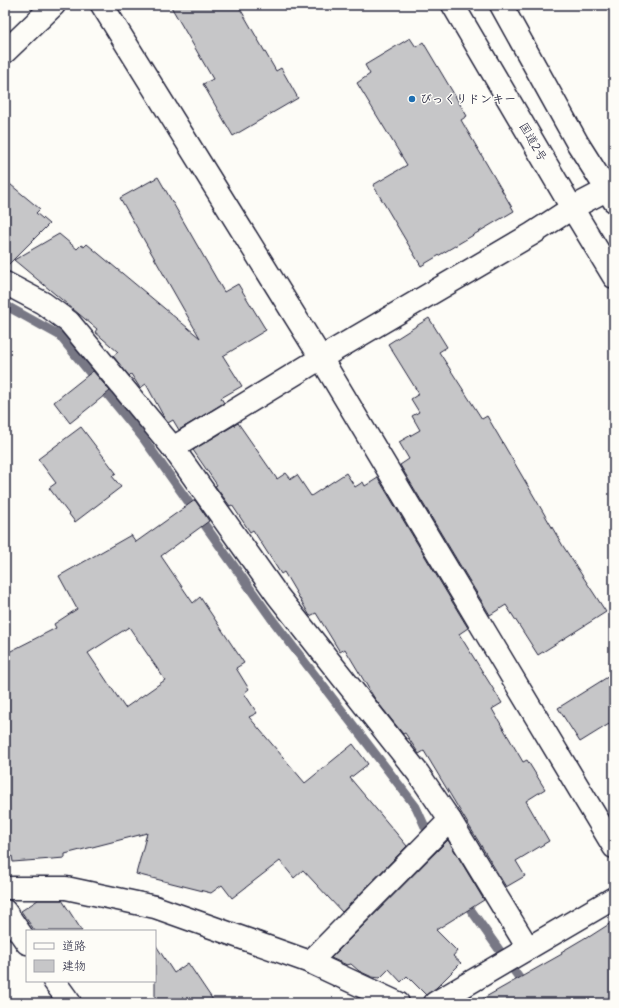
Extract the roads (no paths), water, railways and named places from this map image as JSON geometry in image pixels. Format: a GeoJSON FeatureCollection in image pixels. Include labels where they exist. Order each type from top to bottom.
{"type":"FeatureCollection","features":[{"type":"Feature","properties":{"kind":"main road"},"geometry":{"type":"LineString","coordinates":[[5,52],[54,5]]}},
{"type":"Feature","properties":{"kind":"main road"},"geometry":{"type":"LineString","coordinates":[[102,5],[321,358],[614,847]]}},
{"type":"Feature","properties":{"kind":"main road","name":"国道2号"},"geometry":{"type":"LineString","coordinates":[[453,5],[614,277]]}},
{"type":"Feature","properties":{"kind":"main road"},"geometry":{"type":"LineString","coordinates":[[173,448],[321,358],[532,234],[572,208],[611,192],[578,144],[501,5]]}},
{"type":"Feature","properties":{"kind":"main road"},"geometry":{"type":"LineString","coordinates":[[5,283],[43,303],[69,322],[173,448],[278,596],[418,773],[450,820],[528,948]]}},
{"type":"Feature","properties":{"kind":"main road"},"geometry":{"type":"LineString","coordinates":[[310,962],[450,820]]}},
{"type":"Feature","properties":{"kind":"main road"},"geometry":{"type":"LineString","coordinates":[[5,888],[66,888],[155,907],[310,962],[398,1003]]}},
{"type":"Feature","properties":{"kind":"main road"},"geometry":{"type":"LineString","coordinates":[[435,1003],[614,898]]}},
{"type":"Feature","properties":{"kind":"main road"},"geometry":{"type":"LineString","coordinates":[[5,911],[26,942]]}},
{"type":"Feature","properties":{"kind":"main road"},"geometry":{"type":"LineString","coordinates":[[55,982],[70,1003]]}},
{"type":"Feature","properties":{"kind":"waterway"},"geometry":{"type":"LineString","coordinates":[[5,305],[59,335],[143,438],[271,618],[416,807],[441,862]]}},
{"type":"Feature","properties":{"kind":"waterway"},"geometry":{"type":"LineString","coordinates":[[463,899],[537,1003]]}},
{"type":"Feature","properties":{"kind":"place","name":"びっくりドンキー"},"geometry":{"type":"Point","coordinates":[412,99]}}]}
